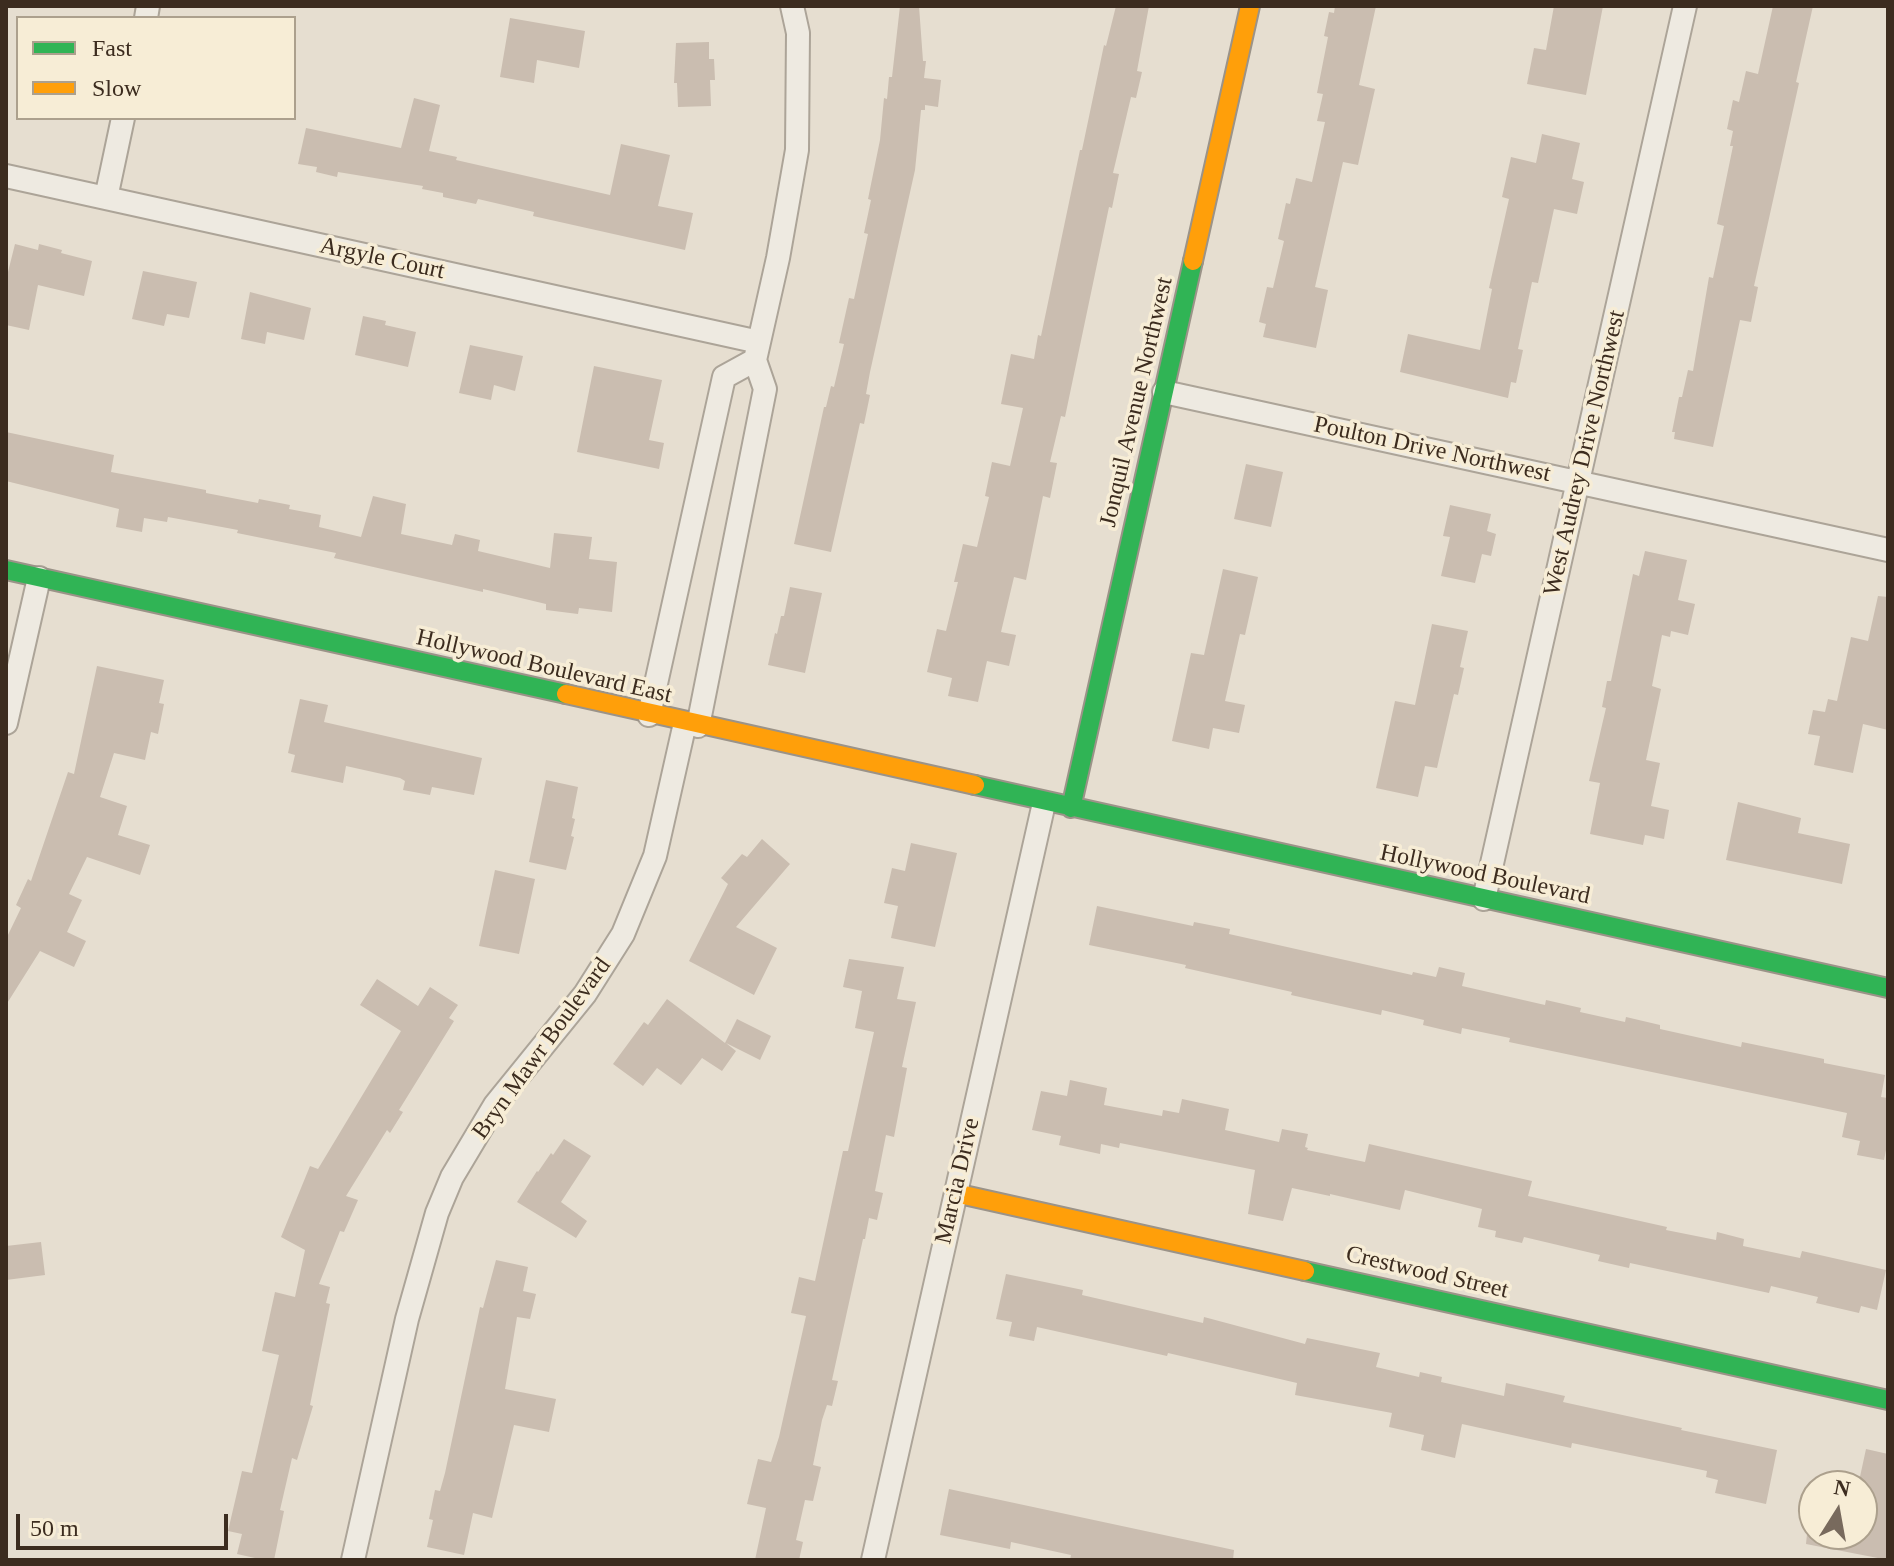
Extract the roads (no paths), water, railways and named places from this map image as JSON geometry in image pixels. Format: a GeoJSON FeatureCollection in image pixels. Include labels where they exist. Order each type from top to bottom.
{"type":"FeatureCollection","features":[{"type":"Feature","properties":{"kind":"street","name":"Bryn Mawr Boulevard"},"geometry":{"type":"LineString","coordinates":[[353,1560],[407,1319],[437,1213],[452,1177],[495,1105],[585,994],[623,934],[655,856],[691,724],[765,389],[757,351],[778,258],[797,150],[798,33],[792,6]]}},
{"type":"Feature","properties":{"kind":"street","name":"Jonquil Avenue Northwest"},"geometry":{"type":"LineString","coordinates":[[1071,808],[1250,6]]}},
{"type":"Feature","properties":{"kind":"street","name":"West Audrey Drive Northwest"},"geometry":{"type":"LineString","coordinates":[[1484,899],[1685,6]]}},
{"type":"Feature","properties":{"kind":"street"},"geometry":{"type":"LineString","coordinates":[[106,198],[123,120]]}},
{"type":"Feature","properties":{"kind":"street","name":"Argyle Court"},"geometry":{"type":"LineString","coordinates":[[6,176],[757,351]]}},
{"type":"Feature","properties":{"kind":"street"},"geometry":{"type":"LineString","coordinates":[[649,715],[724,377],[757,351]]}},
{"type":"Feature","properties":{"kind":"street","name":"Poulton Drive Northwest"},"geometry":{"type":"LineString","coordinates":[[1164,392],[1888,550]]}},
{"type":"Feature","properties":{"kind":"street","name":"Hollywood Boulevard East"},"geometry":{"type":"LineString","coordinates":[[6,570],[1071,808]]}},
{"type":"Feature","properties":{"kind":"street"},"geometry":{"type":"LineString","coordinates":[[6,723],[39,578]]}},
{"type":"Feature","properties":{"kind":"street","name":"Marcia Drive"},"geometry":{"type":"LineString","coordinates":[[873,1560],[1044,803]]}},
{"type":"Feature","properties":{"kind":"street","name":"Hollywood Boulevard"},"geometry":{"type":"LineString","coordinates":[[1071,808],[1888,988]]}},
{"type":"Feature","properties":{"kind":"street","name":"Crestwood Street"},"geometry":{"type":"LineString","coordinates":[[955,1193],[1888,1400]]}}]}
